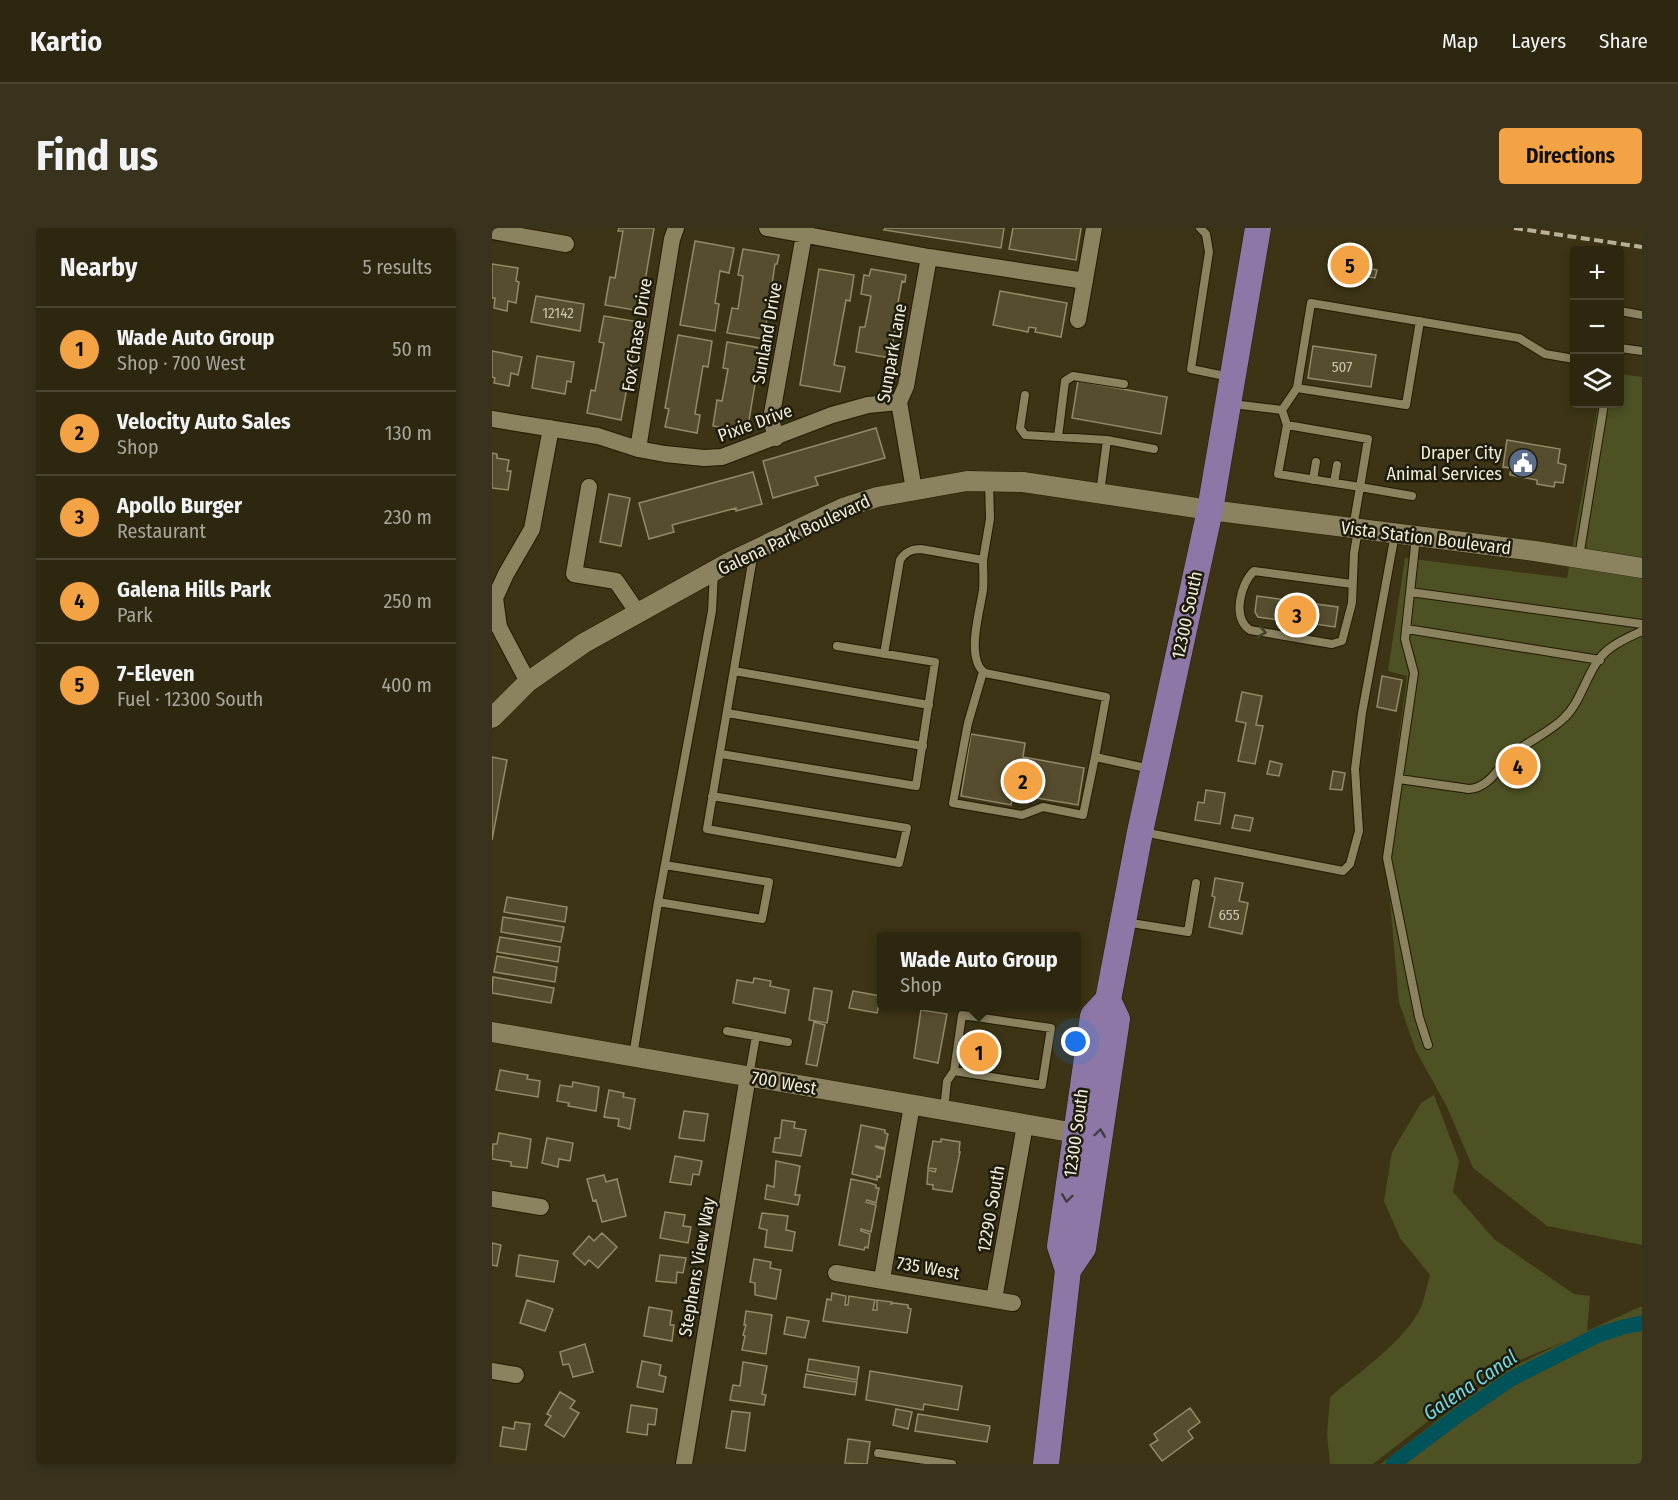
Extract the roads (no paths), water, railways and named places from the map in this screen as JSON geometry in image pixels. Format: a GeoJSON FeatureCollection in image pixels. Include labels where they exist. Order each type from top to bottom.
{"type":"FeatureCollection","features":[{"type":"Feature","properties":{"kind":"main road","name":"12300 South"},"geometry":{"type":"LineString","coordinates":[[1046,1464],[1068,1270],[1060,1246],[1093,1016],[1108,1000],[1140,832],[1210,510],[1258,228]]}},
{"type":"Feature","properties":{"kind":"main road","name":"12300 South"},"geometry":{"type":"LineString","coordinates":[[1068,1270],[1083,1248],[1117,1019],[1108,1000]]}},
{"type":"Feature","properties":{"kind":"street","name":"Fox Chase Drive"},"geometry":{"type":"LineString","coordinates":[[638,449],[672,239],[676,228]]}},
{"type":"Feature","properties":{"kind":"street"},"geometry":{"type":"LineString","coordinates":[[767,228],[929,257],[1085,281]]}},
{"type":"Feature","properties":{"kind":"street"},"geometry":{"type":"LineString","coordinates":[[1078,320],[1094,228]]}},
{"type":"Feature","properties":{"kind":"street"},"geometry":{"type":"LineString","coordinates":[[492,231],[566,244]]}},
{"type":"Feature","properties":{"kind":"street","name":"Sunland Drive"},"geometry":{"type":"LineString","coordinates":[[776,438],[771,419],[804,235]]}},
{"type":"Feature","properties":{"kind":"street","name":"Sunpark Lane"},"geometry":{"type":"LineString","coordinates":[[914,490],[899,402],[906,386],[929,257]]}},
{"type":"Feature","properties":{"kind":"street","name":"Pixie Drive"},"geometry":{"type":"LineString","coordinates":[[492,419],[598,436],[638,449],[681,456],[722,457],[841,413],[868,405],[899,402]]}},
{"type":"Feature","properties":{"kind":"street"},"geometry":{"type":"LineString","coordinates":[[528,682],[500,627],[494,597],[532,530],[551,428]]}},
{"type":"Feature","properties":{"kind":"street","name":"Galena Park Boulevard"},"geometry":{"type":"LineString","coordinates":[[492,717],[528,682],[584,643],[754,550],[843,508],[877,497],[967,481],[1023,482],[1210,510]]}},
{"type":"Feature","properties":{"kind":"street"},"geometry":{"type":"LineString","coordinates":[[589,488],[574,574],[616,581],[638,613]]}},
{"type":"Feature","properties":{"kind":"street","name":"Vista Station Boulevard"},"geometry":{"type":"LineString","coordinates":[[1210,510],[1642,568]]}},
{"type":"Feature","properties":{"kind":"street","name":"700 West"},"geometry":{"type":"LineString","coordinates":[[492,1032],[1076,1133]]}},
{"type":"Feature","properties":{"kind":"street","name":"Stephens View Way"},"geometry":{"type":"LineString","coordinates":[[684,1464],[748,1076]]}},
{"type":"Feature","properties":{"kind":"street"},"geometry":{"type":"LineString","coordinates":[[882,1279],[912,1105]]}},
{"type":"Feature","properties":{"kind":"street","name":"12290 South"},"geometry":{"type":"LineString","coordinates":[[994,1299],[1025,1125]]}},
{"type":"Feature","properties":{"kind":"street"},"geometry":{"type":"LineString","coordinates":[[492,1199],[541,1207]]}},
{"type":"Feature","properties":{"kind":"street","name":"735 West"},"geometry":{"type":"LineString","coordinates":[[836,1273],[1013,1303]]}},
{"type":"Feature","properties":{"kind":"street"},"geometry":{"type":"LineString","coordinates":[[492,1371],[516,1376]]}},
{"type":"Feature","properties":{"kind":"lane"},"geometry":{"type":"LineString","coordinates":[[1200,228],[1206,234],[1209,252],[1191,369],[1233,377]]}},
{"type":"Feature","properties":{"kind":"lane"},"geometry":{"type":"LineString","coordinates":[[1282,410],[1296,388],[1311,303],[1519,338],[1545,354],[1570,358]]}},
{"type":"Feature","properties":{"kind":"lane"},"geometry":{"type":"LineString","coordinates":[[1624,312],[1642,315]]}},
{"type":"Feature","properties":{"kind":"lane"},"geometry":{"type":"LineString","coordinates":[[1296,388],[1406,405],[1420,321]]}},
{"type":"Feature","properties":{"kind":"lane"},"geometry":{"type":"LineString","coordinates":[[1624,349],[1642,351]]}},
{"type":"Feature","properties":{"kind":"lane"},"geometry":{"type":"LineString","coordinates":[[1058,437],[1065,381],[1073,376],[1124,384]]}},
{"type":"Feature","properties":{"kind":"lane"},"geometry":{"type":"LineString","coordinates":[[1025,394],[1020,428],[1025,435],[1107,440],[1154,449]]}},
{"type":"Feature","properties":{"kind":"lane"},"geometry":{"type":"LineString","coordinates":[[1228,404],[1282,410]]}},
{"type":"Feature","properties":{"kind":"lane"},"geometry":{"type":"LineString","coordinates":[[1579,558],[1603,408]]}},
{"type":"Feature","properties":{"kind":"lane"},"geometry":{"type":"LineString","coordinates":[[1282,410],[1287,425],[1278,474],[1412,496]]}},
{"type":"Feature","properties":{"kind":"lane"},"geometry":{"type":"LineString","coordinates":[[1287,425],[1321,431],[1341,439],[1368,439],[1360,487],[1352,603],[1342,641],[1332,644],[1250,630],[1239,616],[1244,586],[1248,576],[1254,571],[1352,584]]}},
{"type":"Feature","properties":{"kind":"lane"},"geometry":{"type":"LineString","coordinates":[[1320,441],[1321,431]]}},
{"type":"Feature","properties":{"kind":"lane"},"geometry":{"type":"LineString","coordinates":[[1100,493],[1107,440]]}},
{"type":"Feature","properties":{"kind":"lane"},"geometry":{"type":"LineString","coordinates":[[1313,480],[1316,462]]}},
{"type":"Feature","properties":{"kind":"lane"},"geometry":{"type":"LineString","coordinates":[[1334,483],[1337,465]]}},
{"type":"Feature","properties":{"kind":"lane"},"geometry":{"type":"LineString","coordinates":[[983,672],[968,723],[952,803],[1022,815],[1043,807],[1083,814],[1106,697],[983,672],[977,663],[975,646],[984,577],[982,560],[990,519],[989,482]]}},
{"type":"Feature","properties":{"kind":"lane"},"geometry":{"type":"LineString","coordinates":[[1140,832],[1343,871],[1350,864],[1359,831],[1355,769],[1362,713],[1395,534]]}},
{"type":"Feature","properties":{"kind":"lane"},"geometry":{"type":"LineString","coordinates":[[1416,537],[1405,639],[1414,673],[1387,858],[1419,1017],[1428,1045]]}},
{"type":"Feature","properties":{"kind":"lane"},"geometry":{"type":"LineString","coordinates":[[884,654],[900,560],[904,554],[914,549],[921,549],[982,560]]}},
{"type":"Feature","properties":{"kind":"lane"},"geometry":{"type":"LineString","coordinates":[[712,796],[907,828],[899,863],[707,829],[712,796],[721,754],[754,550]]}},
{"type":"Feature","properties":{"kind":"lane"},"geometry":{"type":"LineString","coordinates":[[633,1057],[658,902],[712,611],[714,571]]}},
{"type":"Feature","properties":{"kind":"lane"},"geometry":{"type":"LineString","coordinates":[[1410,592],[1642,624]]}},
{"type":"Feature","properties":{"kind":"lane"},"geometry":{"type":"LineString","coordinates":[[1407,629],[1600,660]]}},
{"type":"Feature","properties":{"kind":"lane"},"geometry":{"type":"LineString","coordinates":[[1399,779],[1476,789],[1487,782],[1513,754],[1564,718],[1608,649],[1642,631]]}},
{"type":"Feature","properties":{"kind":"lane"},"geometry":{"type":"LineString","coordinates":[[721,754],[916,786],[935,662],[837,646]]}},
{"type":"Feature","properties":{"kind":"lane"},"geometry":{"type":"LineString","coordinates":[[734,670],[929,705]]}},
{"type":"Feature","properties":{"kind":"lane"},"geometry":{"type":"LineString","coordinates":[[727,713],[923,746]]}},
{"type":"Feature","properties":{"kind":"lane"},"geometry":{"type":"LineString","coordinates":[[1095,757],[1153,770]]}},
{"type":"Feature","properties":{"kind":"lane"},"geometry":{"type":"LineString","coordinates":[[658,902],[762,919],[768,882],[665,865]]}},
{"type":"Feature","properties":{"kind":"lane"},"geometry":{"type":"LineString","coordinates":[[1122,921],[1188,932],[1196,883]]}},
{"type":"Feature","properties":{"kind":"lane"},"geometry":{"type":"LineString","coordinates":[[944,1111],[947,1081],[954,1071],[962,1015],[1051,1028],[1042,1085],[954,1071]]}},
{"type":"Feature","properties":{"kind":"lane"},"geometry":{"type":"LineString","coordinates":[[727,1031],[788,1042]]}},
{"type":"Feature","properties":{"kind":"lane"},"geometry":{"type":"LineString","coordinates":[[748,1076],[756,1036]]}},
{"type":"Feature","properties":{"kind":"lane"},"geometry":{"type":"LineString","coordinates":[[878,1453],[952,1464]]}},
{"type":"Feature","properties":{"kind":"waterway","name":"Galena Canal"},"geometry":{"type":"LineString","coordinates":[[1393,1464],[1511,1379],[1598,1335],[1642,1323]]}},
{"type":"Feature","properties":{"kind":"railway"},"geometry":{"type":"LineString","coordinates":[[1514,228],[1642,247]]}},
{"type":"Feature","properties":{"kind":"place","name":"7-Eleven"},"geometry":{"type":"Point","coordinates":[1350,265]}},
{"type":"Feature","properties":{"kind":"place","name":"Draper City Animal Services"},"geometry":{"type":"Point","coordinates":[1523,463]}},
{"type":"Feature","properties":{"kind":"place","name":"Apollo Burger"},"geometry":{"type":"Point","coordinates":[1297,615]}},
{"type":"Feature","properties":{"kind":"place","name":"Galena Hills Park"},"geometry":{"type":"Point","coordinates":[1518,766]}},
{"type":"Feature","properties":{"kind":"place","name":"Velocity Auto Sales"},"geometry":{"type":"Point","coordinates":[1023,781]}},
{"type":"Feature","properties":{"kind":"place","name":"Wade Auto Group"},"geometry":{"type":"Point","coordinates":[979,1052]}}]}
